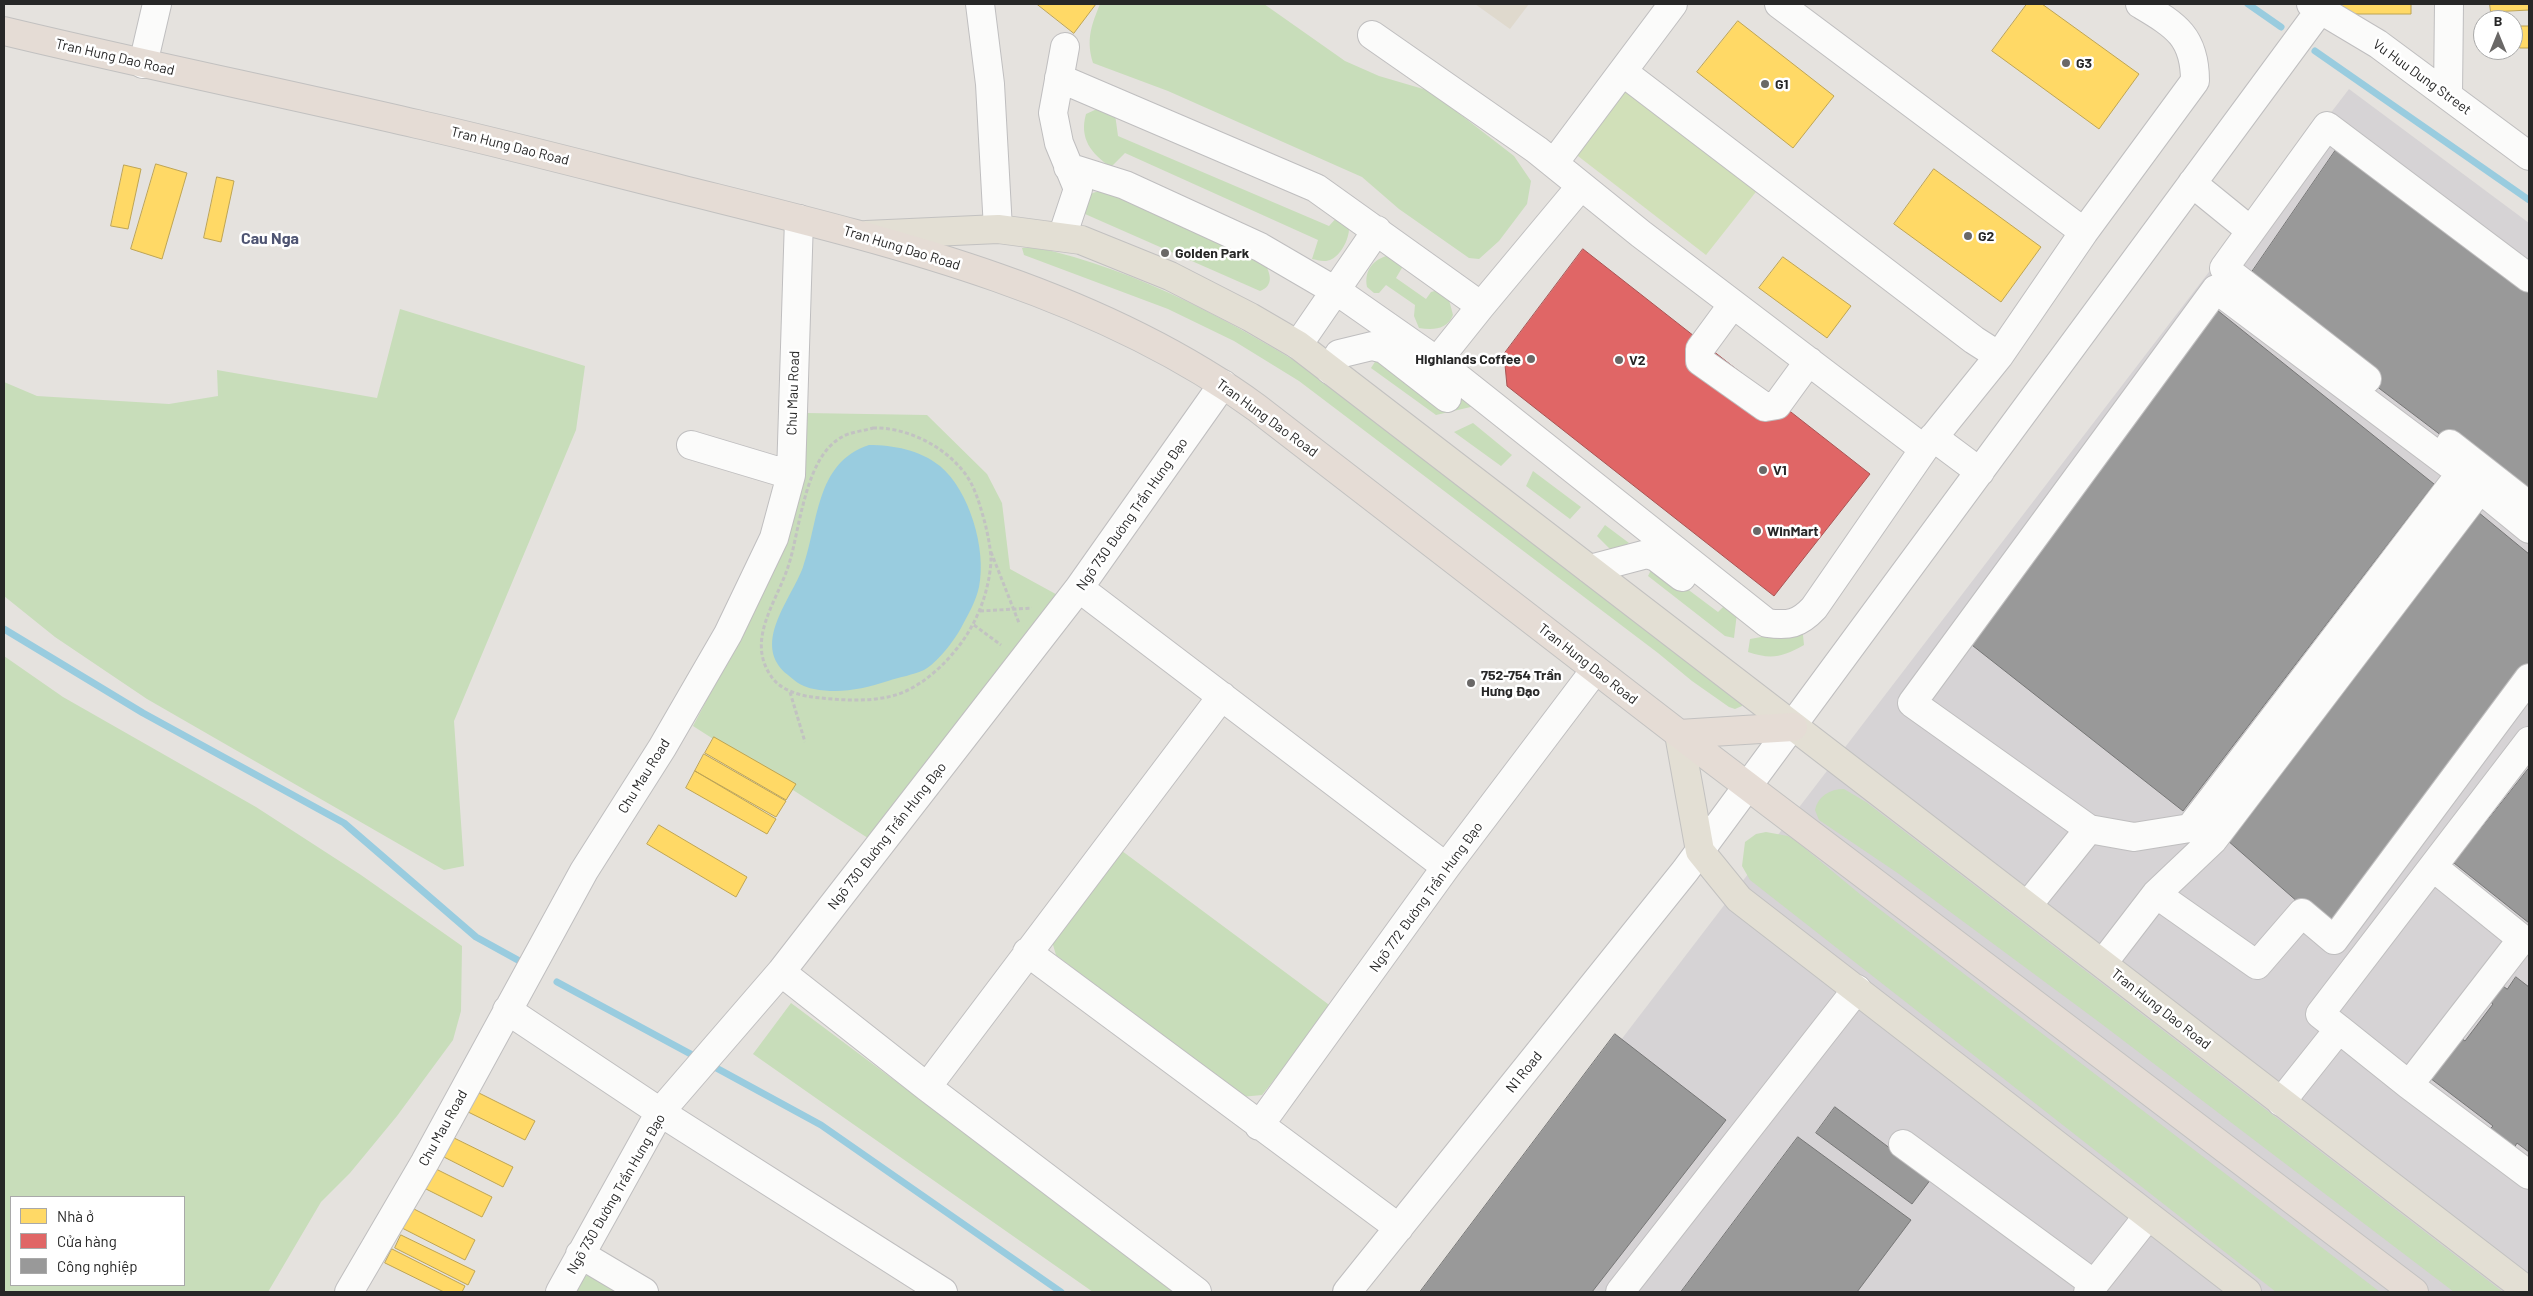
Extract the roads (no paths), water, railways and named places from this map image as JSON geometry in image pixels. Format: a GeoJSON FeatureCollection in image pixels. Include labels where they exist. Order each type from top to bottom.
{"type":"FeatureCollection","features":[{"type":"Feature","properties":{"kind":"highway","name":"Tran Hung Dao Road"},"geometry":{"type":"LineString","coordinates":[[4,31],[143,64],[414,123],[799,218],[980,272],[1084,311],[1189,363],[1223,384],[1678,734],[1749,785],[2414,1292]]}},
{"type":"Feature","properties":{"kind":"highway"},"geometry":{"type":"LineString","coordinates":[[1678,734],[1792,727]]}},
{"type":"Feature","properties":{"kind":"main road","name":"Tran Hung Dao Road"},"geometry":{"type":"LineString","coordinates":[[863,236],[998,229],[1081,240],[1170,276],[1250,317],[1298,345],[1792,727],[1859,775],[2529,1292]]}},
{"type":"Feature","properties":{"kind":"main road"},"geometry":{"type":"LineString","coordinates":[[1678,734],[1700,851],[1739,899],[2247,1292]]}},
{"type":"Feature","properties":{"kind":"street"},"geometry":{"type":"LineString","coordinates":[[143,64],[157,4]]}},
{"type":"Feature","properties":{"kind":"street"},"geometry":{"type":"LineString","coordinates":[[980,4],[990,84],[998,229]]}},
{"type":"Feature","properties":{"kind":"street"},"geometry":{"type":"LineString","coordinates":[[1554,163],[1673,4]]}},
{"type":"Feature","properties":{"kind":"street"},"geometry":{"type":"LineString","coordinates":[[1779,4],[2084,232]]}},
{"type":"Feature","properties":{"kind":"street"},"geometry":{"type":"LineString","coordinates":[[1068,167],[1125,185],[1224,230],[1260,247],[1335,291],[1438,361],[1767,623],[1777,624],[1802,620],[1808,614],[1929,443],[1998,356],[2084,232],[2195,81],[2192,54],[2178,28],[2140,4]]}},
{"type":"Feature","properties":{"kind":"street"},"geometry":{"type":"LineString","coordinates":[[2448,95],[2449,4]]}},
{"type":"Feature","properties":{"kind":"street","name":"Vu Huu Dung Street"},"geometry":{"type":"LineString","coordinates":[[2315,7],[2378,44],[2529,156]]}},
{"type":"Feature","properties":{"kind":"street","name":"N1 Road"},"geometry":{"type":"LineString","coordinates":[[1347,1292],[1700,851],[2192,183],[2315,7]]}},
{"type":"Feature","properties":{"kind":"street"},"geometry":{"type":"LineString","coordinates":[[1372,35],[1554,163],[1581,186],[1809,361],[1929,443],[1980,472]]}},
{"type":"Feature","properties":{"kind":"street"},"geometry":{"type":"LineString","coordinates":[[1062,237],[1078,190],[1059,143],[1053,113],[1065,47]]}},
{"type":"Feature","properties":{"kind":"street"},"geometry":{"type":"LineString","coordinates":[[1623,72],[1998,356]]}},
{"type":"Feature","properties":{"kind":"street"},"geometry":{"type":"LineString","coordinates":[[1059,78],[1316,188],[1481,306]]}},
{"type":"Feature","properties":{"kind":"street"},"geometry":{"type":"LineString","coordinates":[[2529,278],[2327,126],[2224,268],[2529,506]]}},
{"type":"Feature","properties":{"kind":"street"},"geometry":{"type":"LineString","coordinates":[[2192,183],[2251,231]]}},
{"type":"Feature","properties":{"kind":"street"},"geometry":{"type":"LineString","coordinates":[[1438,361],[1543,228],[1581,186]]}},
{"type":"Feature","properties":{"kind":"street","name":"Chu Mau Road"},"geometry":{"type":"LineString","coordinates":[[349,1292],[425,1162],[506,1010],[584,871],[662,748],[728,634],[774,538],[792,475],[799,218]]}},
{"type":"Feature","properties":{"kind":"street"},"geometry":{"type":"LineString","coordinates":[[1298,345],[1377,230]]}},
{"type":"Feature","properties":{"kind":"street"},"geometry":{"type":"LineString","coordinates":[[2216,289],[2461,473],[2190,828],[2134,837],[2089,829],[1912,704],[2216,289]]}},
{"type":"Feature","properties":{"kind":"street"},"geometry":{"type":"LineString","coordinates":[[1733,304],[1700,350],[1700,361],[1765,407],[1777,405],[1809,361]]}},
{"type":"Feature","properties":{"kind":"street"},"geometry":{"type":"LineString","coordinates":[[1330,370],[1339,354],[1372,346],[1384,350],[1447,398]]}},
{"type":"Feature","properties":{"kind":"street","name":"Ngõ 730 Đường Trần Hưng Đạo"},"geometry":{"type":"LineString","coordinates":[[560,1292],[580,1254],[668,1104],[746,1010],[781,972],[1079,588],[1223,384]]}},
{"type":"Feature","properties":{"kind":"street"},"geometry":{"type":"LineString","coordinates":[[691,445],[792,475]]}},
{"type":"Feature","properties":{"kind":"street"},"geometry":{"type":"LineString","coordinates":[[2103,964],[2156,894],[2213,840],[2480,489],[2529,529]]}},
{"type":"Feature","properties":{"kind":"street"},"geometry":{"type":"LineString","coordinates":[[1590,569],[1647,554],[1656,557],[1721,605]]}},
{"type":"Feature","properties":{"kind":"street"},"geometry":{"type":"LineString","coordinates":[[1079,588],[1446,867]]}},
{"type":"Feature","properties":{"kind":"street","name":"Ngõ 772 Đường Trần Hưng Đạo"},"geometry":{"type":"LineString","coordinates":[[1259,1126],[1446,867],[1595,670]]}},
{"type":"Feature","properties":{"kind":"street"},"geometry":{"type":"LineString","coordinates":[[2156,894],[2257,965],[2302,913],[2334,940],[2529,678]]}},
{"type":"Feature","properties":{"kind":"street"},"geometry":{"type":"LineString","coordinates":[[927,1087],[1222,696]]}},
{"type":"Feature","properties":{"kind":"street"},"geometry":{"type":"LineString","coordinates":[[2529,741],[2320,1014],[2409,1085],[2529,1174]]}},
{"type":"Feature","properties":{"kind":"street"},"geometry":{"type":"LineString","coordinates":[[2028,905],[2089,829]]}},
{"type":"Feature","properties":{"kind":"street"},"geometry":{"type":"LineString","coordinates":[[2409,1085],[2522,939],[2433,867]]}},
{"type":"Feature","properties":{"kind":"street"},"geometry":{"type":"LineString","coordinates":[[1027,952],[1398,1228]]}},
{"type":"Feature","properties":{"kind":"street"},"geometry":{"type":"LineString","coordinates":[[781,972],[927,1087],[1197,1292]]}},
{"type":"Feature","properties":{"kind":"street"},"geometry":{"type":"LineString","coordinates":[[1620,1292],[1857,989]]}},
{"type":"Feature","properties":{"kind":"street"},"geometry":{"type":"LineString","coordinates":[[506,1010],[668,1104],[943,1292]]}},
{"type":"Feature","properties":{"kind":"street"},"geometry":{"type":"LineString","coordinates":[[2281,1102],[2339,1029]]}},
{"type":"Feature","properties":{"kind":"street"},"geometry":{"type":"LineString","coordinates":[[1903,1144],[2091,1288],[2148,1216]]}},
{"type":"Feature","properties":{"kind":"street"},"geometry":{"type":"LineString","coordinates":[[580,1254],[644,1292]]}},
{"type":"Feature","properties":{"kind":"water"},"geometry":{"type":"Polygon","coordinates":[[[869,445],[897,447],[915,452],[940,466],[950,477],[967,505],[978,538],[981,572],[979,587],[971,608],[954,639],[940,657],[924,670],[879,684],[851,690],[833,691],[810,688],[794,680],[777,663],[773,650],[773,636],[783,608],[803,567],[822,496],[829,480],[838,465],[851,454],[869,445]]]}},
{"type":"Feature","properties":{"kind":"waterway"},"geometry":{"type":"LineString","coordinates":[[2248,4],[2281,27]]}},
{"type":"Feature","properties":{"kind":"waterway"},"geometry":{"type":"LineString","coordinates":[[2315,51],[2529,200]]}},
{"type":"Feature","properties":{"kind":"waterway"},"geometry":{"type":"LineString","coordinates":[[4,629],[143,713],[344,823],[476,937],[525,964]]}},
{"type":"Feature","properties":{"kind":"waterway"},"geometry":{"type":"LineString","coordinates":[[557,982],[698,1058]]}},
{"type":"Feature","properties":{"kind":"waterway"},"geometry":{"type":"LineString","coordinates":[[709,1064],[821,1125],[1061,1292]]}},
{"type":"Feature","properties":{"kind":"place","name":"G3"},"geometry":{"type":"Point","coordinates":[2066,63]}},
{"type":"Feature","properties":{"kind":"place","name":"G1"},"geometry":{"type":"Point","coordinates":[1765,84]}},
{"type":"Feature","properties":{"kind":"place","name":"G2"},"geometry":{"type":"Point","coordinates":[1968,236]}},
{"type":"Feature","properties":{"kind":"place","name":"Golden Park"},"geometry":{"type":"Point","coordinates":[1165,253]}},
{"type":"Feature","properties":{"kind":"place","name":"Highlands Coffee"},"geometry":{"type":"Point","coordinates":[1531,359]}},
{"type":"Feature","properties":{"kind":"place","name":"V2"},"geometry":{"type":"Point","coordinates":[1619,360]}},
{"type":"Feature","properties":{"kind":"place","name":"V1"},"geometry":{"type":"Point","coordinates":[1763,470]}},
{"type":"Feature","properties":{"kind":"place","name":"WinMart"},"geometry":{"type":"Point","coordinates":[1757,531]}},
{"type":"Feature","properties":{"kind":"place","name":"752-754 Trần Hưng Đạo"},"geometry":{"type":"Point","coordinates":[1471,683]}},
{"type":"Feature","properties":{"kind":"district","name":"Cau Nga"},"geometry":{"type":"Point","coordinates":[270,239]}}]}
